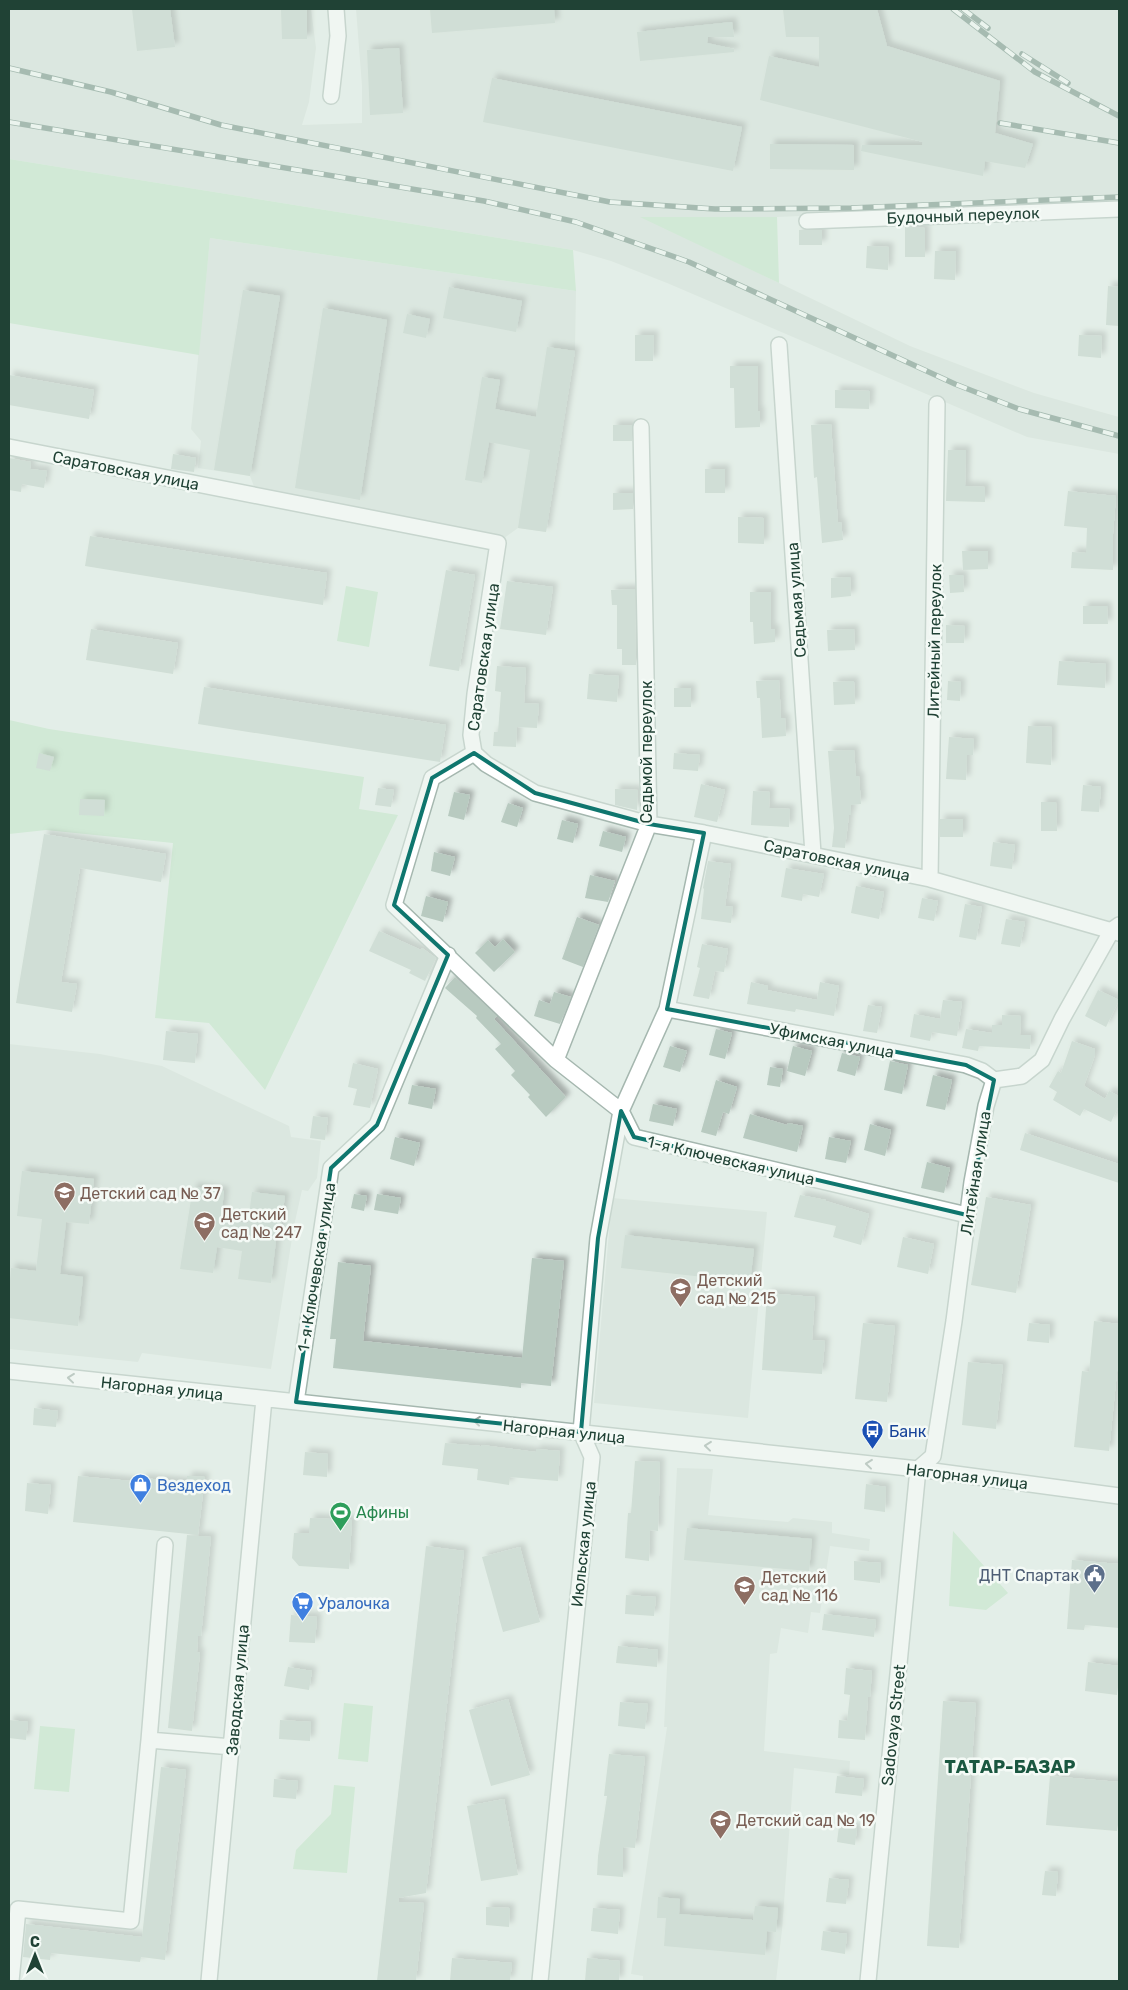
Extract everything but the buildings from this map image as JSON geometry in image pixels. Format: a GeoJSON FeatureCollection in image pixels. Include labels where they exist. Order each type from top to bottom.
{"type":"FeatureCollection","features":[{"type":"Feature","properties":{"kind":"street"},"geometry":{"type":"LineString","coordinates":[[331,96],[338,36],[336,9]]}},
{"type":"Feature","properties":{"kind":"street","name":"Будочный переулок"},"geometry":{"type":"LineString","coordinates":[[807,221],[1119,208]]}},
{"type":"Feature","properties":{"kind":"street","name":"Седьмая улица"},"geometry":{"type":"LineString","coordinates":[[779,345],[813,854]]}},
{"type":"Feature","properties":{"kind":"street","name":"Литейный переулок"},"geometry":{"type":"LineString","coordinates":[[930,879],[937,404]]}},
{"type":"Feature","properties":{"kind":"street","name":"Седьмой переулок"},"geometry":{"type":"LineString","coordinates":[[556,1060],[650,824],[641,427]]}},
{"type":"Feature","properties":{"kind":"street","name":"Саратовская улица"},"geometry":{"type":"LineString","coordinates":[[9,447],[498,543],[475,694],[471,735],[474,753],[486,764],[535,793],[650,824],[813,854],[930,879],[1117,929]]}},
{"type":"Feature","properties":{"kind":"street","name":"1-я Ключевская улица"},"geometry":{"type":"LineString","coordinates":[[474,753],[432,778],[394,905],[556,1060],[622,1111],[634,1137],[967,1215]]}},
{"type":"Feature","properties":{"kind":"street"},"geometry":{"type":"LineString","coordinates":[[622,1111],[667,1009],[704,833]]}},
{"type":"Feature","properties":{"kind":"street"},"geometry":{"type":"LineString","coordinates":[[994,1080],[1022,1076],[1042,1060],[1062,1019],[1117,929]]}},
{"type":"Feature","properties":{"kind":"street","name":"1-я Ключевская улица"},"geometry":{"type":"LineString","coordinates":[[296,1402],[318,1244],[331,1168],[377,1126],[448,955]]}},
{"type":"Feature","properties":{"kind":"street","name":"Уфимская улица"},"geometry":{"type":"LineString","coordinates":[[667,1009],[966,1065],[982,1071],[994,1080]]}},
{"type":"Feature","properties":{"kind":"street","name":"Литейная улица"},"geometry":{"type":"LineString","coordinates":[[918,1469],[933,1456],[967,1215],[986,1106],[994,1080]]}},
{"type":"Feature","properties":{"kind":"street","name":"Июльская улица"},"geometry":{"type":"LineString","coordinates":[[540,1981],[592,1458],[581,1432],[598,1238],[622,1111]]}},
{"type":"Feature","properties":{"kind":"street","name":"Нагорная улица"},"geometry":{"type":"LineString","coordinates":[[9,1371],[918,1469],[1119,1496]]}},
{"type":"Feature","properties":{"kind":"street","name":"Заводская улица"},"geometry":{"type":"LineString","coordinates":[[209,1981],[264,1399]]}},
{"type":"Feature","properties":{"kind":"street","name":"Sadovaya Street"},"geometry":{"type":"LineString","coordinates":[[868,1981],[918,1469]]}},
{"type":"Feature","properties":{"kind":"street"},"geometry":{"type":"LineString","coordinates":[[11,1981],[18,1909],[131,1921],[166,1546]]}},
{"type":"Feature","properties":{"kind":"street"},"geometry":{"type":"LineString","coordinates":[[149,1740],[232,1747]]}},
{"type":"Feature","properties":{"kind":"highlighted area"},"geometry":{"type":"Polygon","coordinates":[[[474,753],[535,793],[649,824],[704,833],[667,1009],[966,1065],[994,1080],[967,1215],[634,1137],[621,1111],[598,1238],[581,1432],[296,1402],[331,1168],[377,1125],[448,955],[394,905],[432,778],[474,753]]]}},
{"type":"Feature","properties":{"kind":"shaded area"},"geometry":{"type":"Polygon","coordinates":[[[9,9],[311,9],[316,48],[309,102],[302,125],[362,123],[362,86],[356,9],[1119,9],[1119,202],[777,217],[642,217],[910,346],[1034,393],[1119,417],[1119,454],[1027,437],[667,283],[611,261],[573,250],[9,159],[9,9]]]}},
{"type":"Feature","properties":{"kind":"shaded area"},"geometry":{"type":"Polygon","coordinates":[[[210,238],[576,291],[575,351],[546,532],[518,528],[503,539],[257,494],[250,476],[198,468],[201,441],[191,429],[210,238]]]}},
{"type":"Feature","properties":{"kind":"shaded area"},"geometry":{"type":"Polygon","coordinates":[[[9,1044],[100,1054],[162,1066],[289,1126],[291,1137],[321,1141],[317,1178],[308,1191],[302,1190],[294,1226],[271,1369],[142,1353],[138,1362],[9,1349],[9,1044]]]}},
{"type":"Feature","properties":{"kind":"shaded area","name":"Детский сад № 215"},"geometry":{"type":"Polygon","coordinates":[[[612,1198],[767,1212],[748,1418],[594,1403],[612,1198]]]}},
{"type":"Feature","properties":{"kind":"shaded area"},"geometry":{"type":"Polygon","coordinates":[[[677,1468],[713,1469],[708,1515],[788,1522],[793,1518],[832,1522],[832,1533],[870,1539],[869,1551],[830,1546],[820,1613],[811,1612],[808,1633],[781,1628],[777,1653],[770,1654],[764,1751],[850,1761],[849,1775],[794,1768],[782,1930],[776,1981],[643,1981],[643,1976],[631,1974],[667,1727],[664,1727],[677,1468]]]}},
{"type":"Feature","properties":{"kind":"green space"},"geometry":{"type":"Polygon","coordinates":[[[9,159],[573,250],[576,291],[210,238],[199,355],[9,323],[9,159]]]}},
{"type":"Feature","properties":{"kind":"green space"},"geometry":{"type":"Polygon","coordinates":[[[640,217],[777,217],[779,283],[640,217]]]}},
{"type":"Feature","properties":{"kind":"green space"},"geometry":{"type":"Polygon","coordinates":[[[346,586],[378,592],[369,647],[337,641],[346,586]]]}},
{"type":"Feature","properties":{"kind":"green space"},"geometry":{"type":"Polygon","coordinates":[[[9,720],[49,729],[364,777],[359,809],[398,815],[265,1090],[209,1023],[155,1018],[173,843],[46,830],[9,834],[9,720]]]}},
{"type":"Feature","properties":{"kind":"green space"},"geometry":{"type":"Polygon","coordinates":[[[953,1531],[1008,1593],[986,1610],[949,1606],[953,1531]]]}},
{"type":"Feature","properties":{"kind":"green space"},"geometry":{"type":"Polygon","coordinates":[[[344,1703],[373,1706],[368,1762],[338,1759],[344,1703]]]}},
{"type":"Feature","properties":{"kind":"green space"},"geometry":{"type":"Polygon","coordinates":[[[40,1726],[75,1729],[69,1792],[34,1789],[40,1726]]]}},
{"type":"Feature","properties":{"kind":"green space"},"geometry":{"type":"Polygon","coordinates":[[[334,1785],[355,1787],[347,1873],[293,1869],[296,1850],[331,1814],[334,1785]]]}},
{"type":"Feature","properties":{"kind":"railway"},"geometry":{"type":"LineString","coordinates":[[953,9],[1035,72],[1119,116]]}},
{"type":"Feature","properties":{"kind":"railway"},"geometry":{"type":"LineString","coordinates":[[963,9],[988,28]]}},
{"type":"Feature","properties":{"kind":"railway"},"geometry":{"type":"LineString","coordinates":[[1022,54],[1068,83]]}},
{"type":"Feature","properties":{"kind":"railway"},"geometry":{"type":"LineString","coordinates":[[9,68],[111,92],[221,125],[610,202],[715,209],[851,208],[1119,197]]}},
{"type":"Feature","properties":{"kind":"railway"},"geometry":{"type":"LineString","coordinates":[[9,122],[484,201],[576,222],[689,262],[955,384],[1019,409],[1119,436]]}},
{"type":"Feature","properties":{"kind":"railway"},"geometry":{"type":"LineString","coordinates":[[1000,123],[1119,143]]}},
{"type":"Feature","properties":{"kind":"place","name":"Детский сад № 37"},"geometry":{"type":"Point","coordinates":[64,1212]}},
{"type":"Feature","properties":{"kind":"place","name":"Детский сад № 247"},"geometry":{"type":"Point","coordinates":[205,1242]}},
{"type":"Feature","properties":{"kind":"place","name":"Детский сад № 215"},"geometry":{"type":"Point","coordinates":[681,1308]}},
{"type":"Feature","properties":{"kind":"place","name":"Банк"},"geometry":{"type":"Point","coordinates":[873,1450]}},
{"type":"Feature","properties":{"kind":"place","name":"Вездеход"},"geometry":{"type":"Point","coordinates":[141,1504]}},
{"type":"Feature","properties":{"kind":"place","name":"Афины"},"geometry":{"type":"Point","coordinates":[340,1531]}},
{"type":"Feature","properties":{"kind":"place","name":"ДНТ Спартак"},"geometry":{"type":"Point","coordinates":[1095,1594]}},
{"type":"Feature","properties":{"kind":"place","name":"Детский сад № 116"},"geometry":{"type":"Point","coordinates":[745,1605]}},
{"type":"Feature","properties":{"kind":"place","name":"Уралочка"},"geometry":{"type":"Point","coordinates":[302,1622]}},
{"type":"Feature","properties":{"kind":"place","name":"Детский сад № 19"},"geometry":{"type":"Point","coordinates":[720,1839]}},
{"type":"Feature","properties":{"kind":"district","name":"ТАТАР-БАЗАР"},"geometry":{"type":"Point","coordinates":[1010,1767]}}]}
